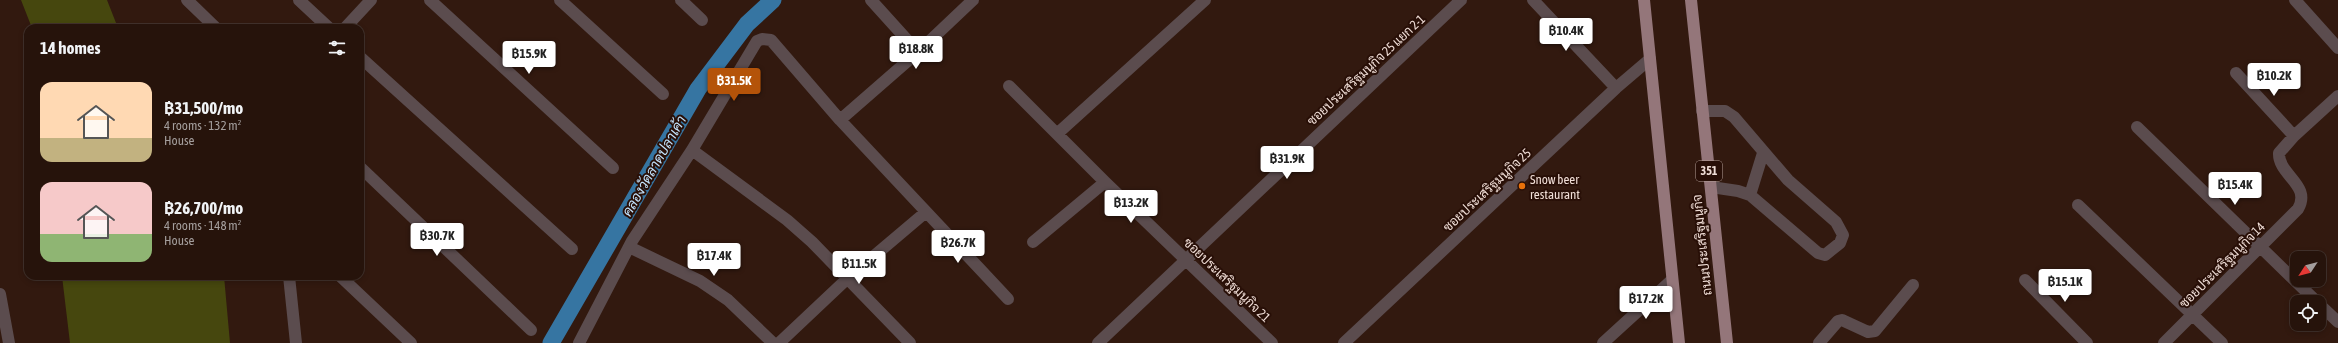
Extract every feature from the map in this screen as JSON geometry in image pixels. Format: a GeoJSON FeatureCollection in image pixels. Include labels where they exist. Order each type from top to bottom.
{"type":"FeatureCollection","features":[{"type":"Feature","properties":{"kind":"main road"},"geometry":{"type":"LineString","coordinates":[[1644,0],[1679,343]]}},
{"type":"Feature","properties":{"kind":"main road","name":"ถนนประเสริฐมนูกิจ"},"geometry":{"type":"LineString","coordinates":[[1691,0],[1727,343]]}},
{"type":"Feature","properties":{"kind":"street"},"geometry":{"type":"LineString","coordinates":[[187,0],[212,24]]}},
{"type":"Feature","properties":{"kind":"street"},"geometry":{"type":"LineString","coordinates":[[299,0],[324,24]]}},
{"type":"Feature","properties":{"kind":"street"},"geometry":{"type":"LineString","coordinates":[[349,24],[371,0]]}},
{"type":"Feature","properties":{"kind":"street"},"geometry":{"type":"LineString","coordinates":[[430,0],[613,168]]}},
{"type":"Feature","properties":{"kind":"street"},"geometry":{"type":"LineString","coordinates":[[560,0],[663,94]]}},
{"type":"Feature","properties":{"kind":"street"},"geometry":{"type":"LineString","coordinates":[[681,0],[702,20]]}},
{"type":"Feature","properties":{"kind":"street"},"geometry":{"type":"LineString","coordinates":[[871,0],[918,52]]}},
{"type":"Feature","properties":{"kind":"street"},"geometry":{"type":"LineString","coordinates":[[840,120],[918,52],[973,0]]}},
{"type":"Feature","properties":{"kind":"street"},"geometry":{"type":"LineString","coordinates":[[1058,133],[1205,0]]}},
{"type":"Feature","properties":{"kind":"street","name":"ซอยประเสริฐมนูกิจ 25 แยก 2-1"},"geometry":{"type":"LineString","coordinates":[[1098,343],[1461,0]]}},
{"type":"Feature","properties":{"kind":"street"},"geometry":{"type":"LineString","coordinates":[[1533,0],[1616,88]]}},
{"type":"Feature","properties":{"kind":"street"},"geometry":{"type":"LineString","coordinates":[[2295,0],[2338,48]]}},
{"type":"Feature","properties":{"kind":"street"},"geometry":{"type":"LineString","coordinates":[[579,343],[629,247],[692,150],[757,41],[762,39],[771,40],[840,120],[1008,299]]}},
{"type":"Feature","properties":{"kind":"street","name":"ซอยประเสริฐมนูกิจ 25"},"geometry":{"type":"LineString","coordinates":[[1344,343],[1616,88],[1650,59]]}},
{"type":"Feature","properties":{"kind":"street"},"geometry":{"type":"LineString","coordinates":[[364,61],[572,249]]}},
{"type":"Feature","properties":{"kind":"street"},"geometry":{"type":"LineString","coordinates":[[2236,73],[2294,136]]}},
{"type":"Feature","properties":{"kind":"street","name":"ซอยประเสริฐมนูกิจ 21"},"geometry":{"type":"LineString","coordinates":[[1009,86],[1058,133],[1105,182],[1272,343]]}},
{"type":"Feature","properties":{"kind":"street","name":"ซอยประเสริฐมนูกิจ 14"},"geometry":{"type":"LineString","coordinates":[[2164,343],[2298,209],[2302,202],[2301,191],[2279,157],[2281,149],[2338,96]]}},
{"type":"Feature","properties":{"kind":"street"},"geometry":{"type":"LineString","coordinates":[[1702,111],[1725,111],[1734,118],[1788,180],[1836,222],[1843,235],[1840,243],[1825,255],[1818,253],[1750,195],[1738,191],[1710,187]]}},
{"type":"Feature","properties":{"kind":"street"},"geometry":{"type":"LineString","coordinates":[[2137,127],[2310,295]]}},
{"type":"Feature","properties":{"kind":"street"},"geometry":{"type":"LineString","coordinates":[[692,150],[787,220],[848,278],[910,343]]}},
{"type":"Feature","properties":{"kind":"street"},"geometry":{"type":"LineString","coordinates":[[1750,195],[1763,153]]}},
{"type":"Feature","properties":{"kind":"street"},"geometry":{"type":"LineString","coordinates":[[364,171],[531,330]]}},
{"type":"Feature","properties":{"kind":"street"},"geometry":{"type":"LineString","coordinates":[[1033,242],[1105,182]]}},
{"type":"Feature","properties":{"kind":"street"},"geometry":{"type":"LineString","coordinates":[[2078,205],[2222,343]]}},
{"type":"Feature","properties":{"kind":"street"},"geometry":{"type":"LineString","coordinates":[[779,343],[848,278],[926,212]]}},
{"type":"Feature","properties":{"kind":"street"},"geometry":{"type":"LineString","coordinates":[[629,247],[700,282],[728,300],[773,343]]}},
{"type":"Feature","properties":{"kind":"street"},"geometry":{"type":"LineString","coordinates":[[289,280],[296,343]]}},
{"type":"Feature","properties":{"kind":"street"},"geometry":{"type":"LineString","coordinates":[[344,280],[411,343]]}},
{"type":"Feature","properties":{"kind":"street"},"geometry":{"type":"LineString","coordinates":[[1603,343],[1672,280]]}},
{"type":"Feature","properties":{"kind":"street"},"geometry":{"type":"LineString","coordinates":[[2025,280],[2087,343]]}},
{"type":"Feature","properties":{"kind":"street"},"geometry":{"type":"LineString","coordinates":[[1819,343],[1838,321],[1842,320],[1868,332],[1875,331],[1913,285]]}},
{"type":"Feature","properties":{"kind":"street"},"geometry":{"type":"LineString","coordinates":[[0,294],[9,343]]}},
{"type":"Feature","properties":{"kind":"street"},"geometry":{"type":"LineString","coordinates":[[2326,311],[2338,322]]}},
{"type":"Feature","properties":{"kind":"shaded area"},"geometry":{"type":"Polygon","coordinates":[[[21,0],[107,0],[116,24],[30,24],[21,0]]]}},
{"type":"Feature","properties":{"kind":"shaded area"},"geometry":{"type":"Polygon","coordinates":[[[62,280],[224,280],[230,343],[70,343],[62,280]]]}},
{"type":"Feature","properties":{"kind":"waterway","name":"คลองวัดลาดปลาเค้า"},"geometry":{"type":"LineString","coordinates":[[551,343],[698,89],[747,24],[773,0]]}},
{"type":"Feature","properties":{"kind":"place","name":"Snow beer restaurant"},"geometry":{"type":"Point","coordinates":[1522,186]}}]}
